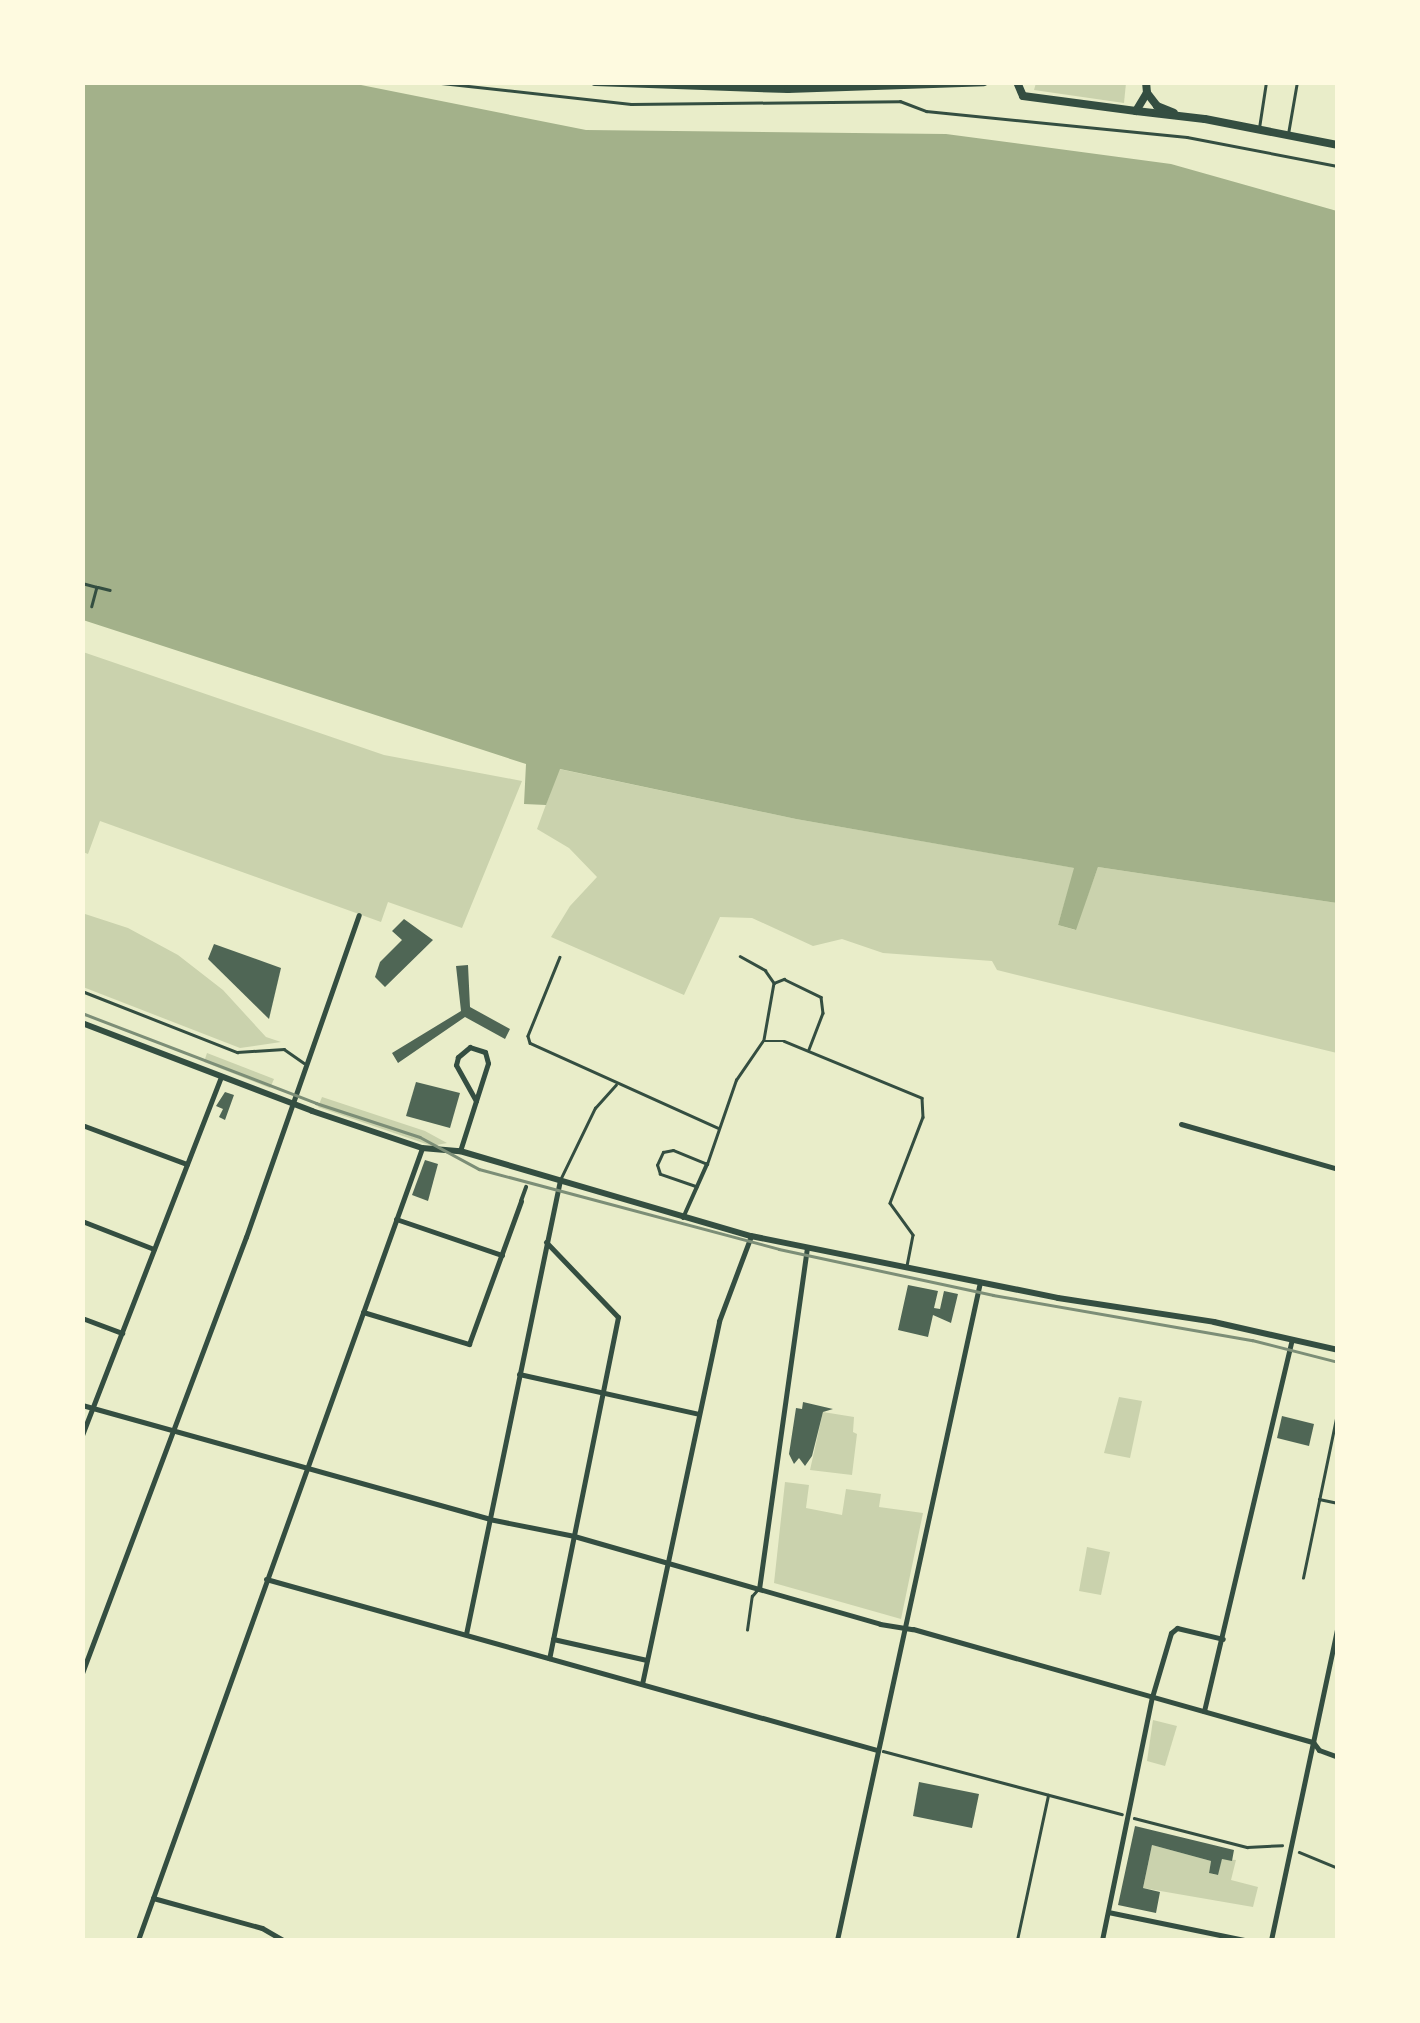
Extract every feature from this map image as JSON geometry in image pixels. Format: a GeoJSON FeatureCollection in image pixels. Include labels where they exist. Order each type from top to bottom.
{"type":"FeatureCollection","features":[{"type":"Feature","properties":{"kind":"main road"},"geometry":{"type":"LineString","coordinates":[[595,82],[788,90],[984,82]]}},
{"type":"Feature","properties":{"kind":"main road"},"geometry":{"type":"LineString","coordinates":[[1017,82],[1023,96],[1182,116],[1336,145]]}},
{"type":"Feature","properties":{"kind":"main road"},"geometry":{"type":"LineString","coordinates":[[1136,111],[1148,86]]}},
{"type":"Feature","properties":{"kind":"main road"},"geometry":{"type":"LineString","coordinates":[[1148,86],[1157,106],[1182,116]]}},
{"type":"Feature","properties":{"kind":"street"},"geometry":{"type":"LineString","coordinates":[[82,1673],[359,915]]}},
{"type":"Feature","properties":{"kind":"street"},"geometry":{"type":"LineString","coordinates":[[82,1023],[292,1104],[422,1148],[460,1151],[750,1236],[1338,1350]]}},
{"type":"Feature","properties":{"kind":"street"},"geometry":{"type":"LineString","coordinates":[[460,1151],[476,1100],[488,1056],[470,1047],[458,1057],[456,1065],[476,1100]]}},
{"type":"Feature","properties":{"kind":"street"},"geometry":{"type":"LineString","coordinates":[[82,1435],[221,1076]]}},
{"type":"Feature","properties":{"kind":"street"},"geometry":{"type":"LineString","coordinates":[[1182,1124],[1338,1169]]}},
{"type":"Feature","properties":{"kind":"street"},"geometry":{"type":"LineString","coordinates":[[82,1125],[187,1164]]}},
{"type":"Feature","properties":{"kind":"street"},"geometry":{"type":"LineString","coordinates":[[138,1940],[422,1148]]}},
{"type":"Feature","properties":{"kind":"street"},"geometry":{"type":"LineString","coordinates":[[683,1218],[706,1164]]}},
{"type":"Feature","properties":{"kind":"street"},"geometry":{"type":"LineString","coordinates":[[466,1634],[560,1182]]}},
{"type":"Feature","properties":{"kind":"street"},"geometry":{"type":"LineString","coordinates":[[363,1312],[470,1344],[526,1187]]}},
{"type":"Feature","properties":{"kind":"street"},"geometry":{"type":"LineString","coordinates":[[396,1219],[502,1255]]}},
{"type":"Feature","properties":{"kind":"street"},"geometry":{"type":"LineString","coordinates":[[82,1221],[154,1249]]}},
{"type":"Feature","properties":{"kind":"street"},"geometry":{"type":"LineString","coordinates":[[642,1684],[719,1321],[750,1236]]}},
{"type":"Feature","properties":{"kind":"street"},"geometry":{"type":"LineString","coordinates":[[545,1242],[618,1317],[549,1658]]}},
{"type":"Feature","properties":{"kind":"street"},"geometry":{"type":"LineString","coordinates":[[759,1589],[807,1247]]}},
{"type":"Feature","properties":{"kind":"street"},"geometry":{"type":"LineString","coordinates":[[837,1940],[980,1282]]}},
{"type":"Feature","properties":{"kind":"street"},"geometry":{"type":"LineString","coordinates":[[82,1318],[122,1333]]}},
{"type":"Feature","properties":{"kind":"street"},"geometry":{"type":"LineString","coordinates":[[1204,1712],[1292,1339]]}},
{"type":"Feature","properties":{"kind":"street"},"geometry":{"type":"LineString","coordinates":[[518,1374],[699,1414]]}},
{"type":"Feature","properties":{"kind":"street"},"geometry":{"type":"LineString","coordinates":[[82,1405],[489,1520],[574,1536],[669,1562],[1313,1742],[1319,1750],[1338,1756]]}},
{"type":"Feature","properties":{"kind":"street"},"geometry":{"type":"LineString","coordinates":[[266,1579],[877,1750]]}},
{"type":"Feature","properties":{"kind":"street"},"geometry":{"type":"LineString","coordinates":[[1271,1940],[1338,1625]]}},
{"type":"Feature","properties":{"kind":"street"},"geometry":{"type":"LineString","coordinates":[[1102,1940],[1152,1697],[1173,1629],[1223,1639]]}},
{"type":"Feature","properties":{"kind":"street"},"geometry":{"type":"LineString","coordinates":[[553,1639],[648,1660]]}},
{"type":"Feature","properties":{"kind":"street"},"geometry":{"type":"LineString","coordinates":[[154,1898],[262,1928],[283,1940]]}},
{"type":"Feature","properties":{"kind":"street"},"geometry":{"type":"LineString","coordinates":[[1108,1912],[1244,1940]]}},
{"type":"Feature","properties":{"kind":"lane"},"geometry":{"type":"LineString","coordinates":[[1258,129],[1266,82]]}},
{"type":"Feature","properties":{"kind":"lane"},"geometry":{"type":"LineString","coordinates":[[1288,136],[1297,82]]}},
{"type":"Feature","properties":{"kind":"lane"},"geometry":{"type":"LineString","coordinates":[[1336,145],[1337,131]]}},
{"type":"Feature","properties":{"kind":"lane"},"geometry":{"type":"LineString","coordinates":[[698,1187],[660,1174],[657,1165],[662,1152],[673,1150],[706,1164],[736,1080],[763,1041],[774,984],[765,970],[740,956]]}},
{"type":"Feature","properties":{"kind":"lane"},"geometry":{"type":"LineString","coordinates":[[560,958],[528,1036],[530,1043],[718,1128]]}},
{"type":"Feature","properties":{"kind":"lane"},"geometry":{"type":"LineString","coordinates":[[774,984],[784,979],[821,997],[824,1013],[808,1051]]}},
{"type":"Feature","properties":{"kind":"lane"},"geometry":{"type":"LineString","coordinates":[[82,991],[237,1052],[284,1049],[306,1065]]}},
{"type":"Feature","properties":{"kind":"lane"},"geometry":{"type":"LineString","coordinates":[[763,1041],[778,1040],[808,1051],[916,1094],[925,1102],[890,1203],[913,1235],[906,1266]]}},
{"type":"Feature","properties":{"kind":"lane"},"geometry":{"type":"LineString","coordinates":[[560,1182],[595,1108],[610,1088],[620,1085]]}},
{"type":"Feature","properties":{"kind":"lane"},"geometry":{"type":"LineString","coordinates":[[1303,1578],[1338,1408]]}},
{"type":"Feature","properties":{"kind":"lane"},"geometry":{"type":"LineString","coordinates":[[1319,1499],[1338,1503]]}},
{"type":"Feature","properties":{"kind":"lane"},"geometry":{"type":"LineString","coordinates":[[747,1630],[752,1596],[759,1589]]}},
{"type":"Feature","properties":{"kind":"path"},"geometry":{"type":"LineString","coordinates":[[432,82],[632,104],[900,101],[926,110],[1187,136],[1338,166]]}},
{"type":"Feature","properties":{"kind":"path"},"geometry":{"type":"LineString","coordinates":[[82,584],[110,590]]}},
{"type":"Feature","properties":{"kind":"path"},"geometry":{"type":"LineString","coordinates":[[92,606],[97,587]]}},
{"type":"Feature","properties":{"kind":"path"},"geometry":{"type":"LineString","coordinates":[[877,1750],[1248,1847],[1290,1848],[1338,1868]]}},
{"type":"Feature","properties":{"kind":"path"},"geometry":{"type":"LineString","coordinates":[[1018,1940],[1049,1793]]}},
{"type":"Feature","properties":{"kind":"shaded area"},"geometry":{"type":"Polygon","coordinates":[[[83,83],[351,83],[586,130],[946,134],[1171,164],[1337,211],[1337,903],[1098,867],[1076,930],[1058,925],[1074,868],[796,819],[560,769],[546,805],[524,804],[526,764],[83,620],[83,83]]]}},
{"type":"Feature","properties":{"kind":"shaded area"},"geometry":{"type":"Polygon","coordinates":[[[1036,83],[1126,83],[1124,103],[1034,90],[1036,83]]]}},
{"type":"Feature","properties":{"kind":"shaded area"},"geometry":{"type":"Polygon","coordinates":[[[83,652],[384,755],[522,781],[462,928],[388,902],[381,922],[100,821],[88,854],[83,852],[83,652]]]}},
{"type":"Feature","properties":{"kind":"shaded area"},"geometry":{"type":"Polygon","coordinates":[[[559,769],[796,819],[1075,868],[1058,925],[1075,930],[1098,867],[1337,903],[1337,1053],[997,970],[992,961],[883,953],[842,939],[813,946],[752,918],[720,917],[684,995],[551,937],[570,906],[597,877],[569,848],[537,829],[559,769]]]}},
{"type":"Feature","properties":{"kind":"shaded area"},"geometry":{"type":"Polygon","coordinates":[[[82,913],[128,928],[178,955],[223,990],[266,1037],[281,1042],[240,1048],[83,987],[82,913]]]}},
{"type":"Feature","properties":{"kind":"shaded area"},"geometry":{"type":"Polygon","coordinates":[[[207,1053],[274,1079],[270,1088],[204,1062],[207,1053]]]}},
{"type":"Feature","properties":{"kind":"shaded area"},"geometry":{"type":"Polygon","coordinates":[[[322,1097],[425,1131],[447,1143],[432,1146],[318,1107],[322,1097]]]}},
{"type":"Feature","properties":{"kind":"shaded area"},"geometry":{"type":"Polygon","coordinates":[[[1119,1397],[1142,1401],[1130,1458],[1104,1453],[1119,1397]]]}},
{"type":"Feature","properties":{"kind":"shaded area"},"geometry":{"type":"Polygon","coordinates":[[[823,1412],[854,1417],[853,1432],[857,1434],[852,1475],[810,1470],[823,1412]]]}},
{"type":"Feature","properties":{"kind":"shaded area"},"geometry":{"type":"Polygon","coordinates":[[[785,1482],[809,1485],[806,1508],[842,1515],[846,1489],[881,1494],[879,1507],[923,1513],[901,1619],[774,1583],[785,1482]]]}},
{"type":"Feature","properties":{"kind":"shaded area"},"geometry":{"type":"Polygon","coordinates":[[[1087,1547],[1110,1552],[1101,1595],[1079,1591],[1087,1547]]]}},
{"type":"Feature","properties":{"kind":"shaded area"},"geometry":{"type":"Polygon","coordinates":[[[1153,1720],[1177,1726],[1165,1766],[1147,1761],[1153,1720]]]}},
{"type":"Feature","properties":{"kind":"shaded area"},"geometry":{"type":"Polygon","coordinates":[[[1152,1845],[1211,1861],[1209,1873],[1217,1875],[1222,1859],[1236,1860],[1231,1880],[1258,1887],[1253,1907],[1143,1888],[1152,1845]]]}},
{"type":"Feature","properties":{"kind":"building"},"geometry":{"type":"Polygon","coordinates":[[[404,919],[433,940],[385,987],[375,977],[380,962],[402,940],[392,931],[404,919]]]}},
{"type":"Feature","properties":{"kind":"building"},"geometry":{"type":"Polygon","coordinates":[[[214,944],[281,968],[269,1019],[208,959],[214,944]]]}},
{"type":"Feature","properties":{"kind":"building"},"geometry":{"type":"Polygon","coordinates":[[[468,965],[470,1007],[510,1029],[505,1039],[465,1017],[398,1063],[392,1053],[461,1011],[456,966],[468,965]]]}},
{"type":"Feature","properties":{"kind":"building"},"geometry":{"type":"Polygon","coordinates":[[[416,1082],[460,1093],[450,1128],[406,1116],[416,1082]]]}},
{"type":"Feature","properties":{"kind":"building"},"geometry":{"type":"Polygon","coordinates":[[[225,1092],[234,1095],[225,1120],[219,1117],[223,1109],[216,1106],[225,1092]]]}},
{"type":"Feature","properties":{"kind":"building"},"geometry":{"type":"Polygon","coordinates":[[[425,1160],[438,1164],[428,1201],[412,1195],[425,1160]]]}},
{"type":"Feature","properties":{"kind":"building"},"geometry":{"type":"Polygon","coordinates":[[[908,1285],[938,1291],[934,1308],[940,1309],[944,1291],[958,1294],[951,1323],[933,1315],[928,1337],[898,1330],[908,1285]]]}},
{"type":"Feature","properties":{"kind":"building"},"geometry":{"type":"Polygon","coordinates":[[[803,1402],[833,1409],[823,1412],[812,1456],[805,1466],[799,1458],[794,1464],[789,1454],[796,1408],[802,1409],[803,1402]]]}},
{"type":"Feature","properties":{"kind":"building"},"geometry":{"type":"Polygon","coordinates":[[[1282,1416],[1314,1424],[1309,1446],[1277,1438],[1282,1416]]]}},
{"type":"Feature","properties":{"kind":"building"},"geometry":{"type":"Polygon","coordinates":[[[919,1782],[979,1794],[972,1828],[913,1816],[919,1782]]]}},
{"type":"Feature","properties":{"kind":"building"},"geometry":{"type":"Polygon","coordinates":[[[1135,1826],[1234,1850],[1232,1861],[1222,1859],[1218,1875],[1209,1873],[1211,1861],[1152,1845],[1143,1888],[1160,1892],[1156,1913],[1118,1905],[1135,1826]]]}},
{"type":"Feature","properties":{"kind":"tram line"},"geometry":{"type":"LineString","coordinates":[[82,1013],[316,1103],[420,1137],[479,1169],[779,1249],[993,1295],[1252,1340],[1338,1362]]}}]}
